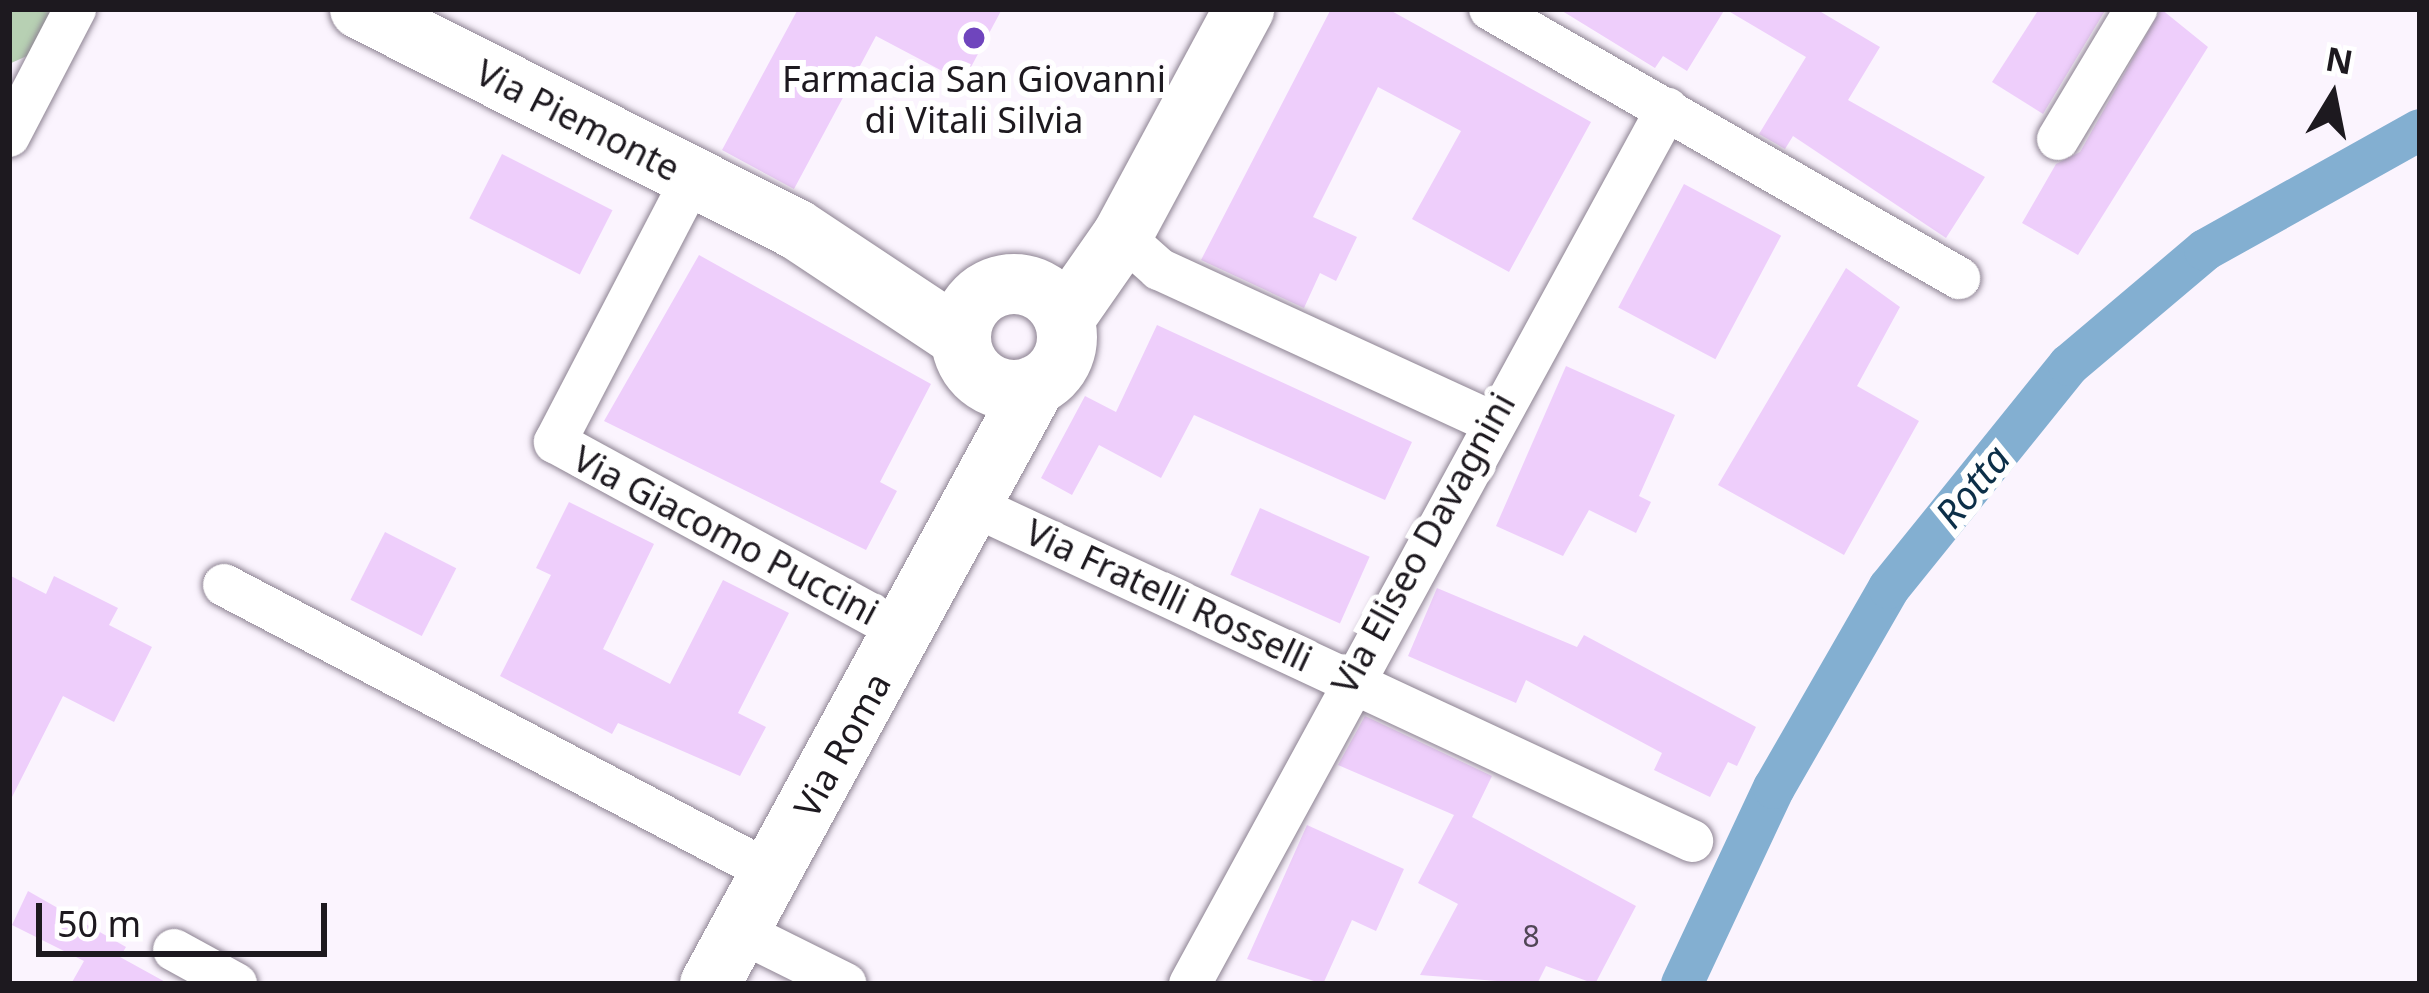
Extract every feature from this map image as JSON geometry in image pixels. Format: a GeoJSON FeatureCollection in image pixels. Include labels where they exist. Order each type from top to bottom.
{"type":"FeatureCollection","features":[{"type":"Feature","properties":{"kind":"street"},"geometry":{"type":"LineString","coordinates":[[9,136],[76,9]]}},
{"type":"Feature","properties":{"kind":"street","name":"Via Piemonte"},"geometry":{"type":"LineString","coordinates":[[360,9],[982,321]]}},
{"type":"Feature","properties":{"kind":"street"},"geometry":{"type":"LineString","coordinates":[[982,321],[1041,291],[1064,319],[1122,236],[1244,9]]}},
{"type":"Feature","properties":{"kind":"street"},"geometry":{"type":"LineString","coordinates":[[1490,9],[1959,278]]}},
{"type":"Feature","properties":{"kind":"street"},"geometry":{"type":"LineString","coordinates":[[2058,140],[2135,9]]}},
{"type":"Feature","properties":{"kind":"street","name":"Via Eliseo Davagnini"},"geometry":{"type":"LineString","coordinates":[[1190,984],[1349,677],[1667,109]]}},
{"type":"Feature","properties":{"kind":"street","name":"Via Giacomo Puccini"},"geometry":{"type":"LineString","coordinates":[[692,179],[555,442],[904,632]]}},
{"type":"Feature","properties":{"kind":"street"},"geometry":{"type":"LineString","coordinates":[[982,321],[1122,236]]}},
{"type":"Feature","properties":{"kind":"street"},"geometry":{"type":"LineString","coordinates":[[1122,236],[1159,269],[1490,421]]}},
{"type":"Feature","properties":{"kind":"street","name":"Via Roma"},"geometry":{"type":"LineString","coordinates":[[710,984],[1036,385],[1060,364],[1064,319]]}},
{"type":"Feature","properties":{"kind":"street"},"geometry":{"type":"LineString","coordinates":[[982,321],[1003,389],[1036,385]]}},
{"type":"Feature","properties":{"kind":"street","name":"Via Roma"},"geometry":{"type":"LineString","coordinates":[[970,504],[982,321]]}},
{"type":"Feature","properties":{"kind":"street","name":"Via Fratelli Rosselli"},"geometry":{"type":"LineString","coordinates":[[970,504],[1692,841]]}},
{"type":"Feature","properties":{"kind":"street"},"geometry":{"type":"LineString","coordinates":[[224,585],[772,873]]}},
{"type":"Feature","properties":{"kind":"street"},"geometry":{"type":"LineString","coordinates":[[739,931],[845,984]]}},
{"type":"Feature","properties":{"kind":"street"},"geometry":{"type":"LineString","coordinates":[[174,950],[236,984]]}},
{"type":"Feature","properties":{"kind":"green space"},"geometry":{"type":"Polygon","coordinates":[[[9,9],[56,13],[38,51],[9,64],[9,9]]]}},
{"type":"Feature","properties":{"kind":"building"},"geometry":{"type":"Polygon","coordinates":[[[798,9],[1002,9],[963,82],[876,36],[794,189],[722,150],[798,9]]]}},
{"type":"Feature","properties":{"kind":"building"},"geometry":{"type":"Polygon","coordinates":[[[1331,9],[1388,9],[1591,122],[1509,272],[1412,219],[1461,131],[1378,87],[1313,217],[1357,237],[1336,281],[1320,273],[1304,308],[1201,260],[1331,9]]]}},
{"type":"Feature","properties":{"kind":"building"},"geometry":{"type":"Polygon","coordinates":[[[1559,9],[1725,9],[1687,71],[1663,56],[1655,68],[1559,9]]]}},
{"type":"Feature","properties":{"kind":"building"},"geometry":{"type":"Polygon","coordinates":[[[1725,9],[1816,9],[1880,47],[1848,100],[1985,177],[1946,238],[1793,136],[1785,149],[1759,134],[1806,57],[1725,9]]]}},
{"type":"Feature","properties":{"kind":"building"},"geometry":{"type":"Polygon","coordinates":[[[2039,9],[2106,9],[2043,114],[1992,82],[2039,9]]]}},
{"type":"Feature","properties":{"kind":"building"},"geometry":{"type":"Polygon","coordinates":[[[2161,9],[2208,47],[2078,255],[2022,223],[2056,164],[2080,152],[2161,9]]]}},
{"type":"Feature","properties":{"kind":"building"},"geometry":{"type":"Polygon","coordinates":[[[502,154],[612,210],[580,274],[469,218],[502,154]]]}},
{"type":"Feature","properties":{"kind":"building"},"geometry":{"type":"Polygon","coordinates":[[[1684,184],[1781,236],[1715,359],[1618,308],[1684,184]]]}},
{"type":"Feature","properties":{"kind":"building"},"geometry":{"type":"Polygon","coordinates":[[[699,255],[931,384],[880,482],[897,491],[866,550],[604,421],[699,255]]]}},
{"type":"Feature","properties":{"kind":"building"},"geometry":{"type":"Polygon","coordinates":[[[1846,268],[1900,307],[1857,386],[1919,421],[1844,555],[1718,485],[1846,268]]]}},
{"type":"Feature","properties":{"kind":"building"},"geometry":{"type":"Polygon","coordinates":[[[1157,325],[1412,442],[1385,500],[1194,415],[1161,478],[1099,445],[1072,495],[1041,478],[1085,396],[1116,412],[1157,325]]]}},
{"type":"Feature","properties":{"kind":"building"},"geometry":{"type":"Polygon","coordinates":[[[1566,366],[1675,415],[1639,496],[1651,502],[1636,533],[1589,510],[1563,556],[1496,526],[1566,366]]]}},
{"type":"Feature","properties":{"kind":"building"},"geometry":{"type":"Polygon","coordinates":[[[569,502],[654,544],[603,649],[670,684],[723,580],[789,613],[738,713],[766,727],[740,776],[618,723],[612,734],[500,676],[551,575],[536,568],[569,502]]]}},
{"type":"Feature","properties":{"kind":"building"},"geometry":{"type":"Polygon","coordinates":[[[1260,508],[1370,557],[1340,623],[1230,575],[1260,508]]]}},
{"type":"Feature","properties":{"kind":"building"},"geometry":{"type":"Polygon","coordinates":[[[385,532],[456,568],[422,636],[350,600],[385,532]]]}},
{"type":"Feature","properties":{"kind":"building"},"geometry":{"type":"Polygon","coordinates":[[[9,575],[46,594],[54,576],[118,608],[109,625],[152,647],[114,722],[63,696],[9,803],[9,575]]]}},
{"type":"Feature","properties":{"kind":"building"},"geometry":{"type":"Polygon","coordinates":[[[1437,588],[1577,647],[1584,635],[1756,727],[1737,766],[1728,762],[1710,797],[1654,770],[1662,753],[1526,680],[1516,703],[1408,656],[1437,588]]]}},
{"type":"Feature","properties":{"kind":"building"},"geometry":{"type":"Polygon","coordinates":[[[1365,716],[1492,776],[1472,817],[1636,906],[1595,984],[1546,966],[1537,984],[1420,975],[1458,904],[1418,883],[1454,815],[1338,765],[1365,716]]]}},
{"type":"Feature","properties":{"kind":"building"},"geometry":{"type":"Polygon","coordinates":[[[1307,825],[1404,869],[1376,931],[1352,920],[1323,984],[1247,959],[1307,825]]]}},
{"type":"Feature","properties":{"kind":"building"},"geometry":{"type":"Polygon","coordinates":[[[28,891],[126,947],[120,957],[169,984],[71,984],[84,961],[12,925],[28,891]]]}},
{"type":"Feature","properties":{"kind":"waterway","name":"Rotta"},"geometry":{"type":"LineString","coordinates":[[1682,984],[1774,788],[1889,588],[2069,365],[2205,250],[2420,130]]}},
{"type":"Feature","properties":{"kind":"place","name":"Farmacia San Giovanni di Vitali Silvia"},"geometry":{"type":"Point","coordinates":[974,38]}}]}
